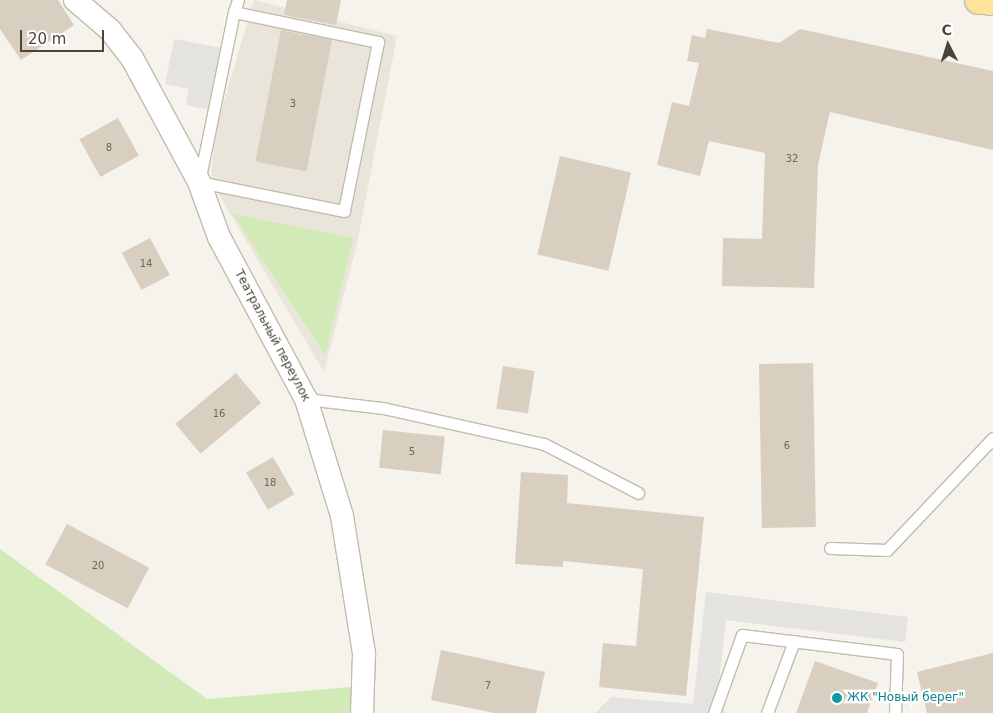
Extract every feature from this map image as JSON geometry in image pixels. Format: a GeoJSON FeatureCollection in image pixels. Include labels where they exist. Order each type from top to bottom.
{"type":"FeatureCollection","features":[{"type":"Feature","properties":{"kind":"main road"},"geometry":{"type":"LineString","coordinates":[[979,0],[993,1]]}},
{"type":"Feature","properties":{"kind":"street","name":"Театральный переулок"},"geometry":{"type":"LineString","coordinates":[[75,0],[110,30],[132,58],[199,182],[219,237],[306,399],[342,516],[364,654],[362,713]]}},
{"type":"Feature","properties":{"kind":"lane"},"geometry":{"type":"LineString","coordinates":[[234,12],[378,42],[344,211],[199,182],[234,12],[238,0]]}},
{"type":"Feature","properties":{"kind":"lane"},"geometry":{"type":"LineString","coordinates":[[306,399],[383,408],[544,444],[638,493]]}},
{"type":"Feature","properties":{"kind":"lane"},"geometry":{"type":"LineString","coordinates":[[830,548],[887,550],[993,438]]}},
{"type":"Feature","properties":{"kind":"lane"},"geometry":{"type":"LineString","coordinates":[[714,713],[742,635],[897,654],[895,713]]}},
{"type":"Feature","properties":{"kind":"lane"},"geometry":{"type":"LineString","coordinates":[[767,713],[794,641]]}},
{"type":"Feature","properties":{"kind":"shaded area"},"geometry":{"type":"Polygon","coordinates":[[[254,0],[397,36],[357,244],[324,372],[211,181],[215,132],[254,0]]]}},
{"type":"Feature","properties":{"kind":"shaded area"},"geometry":{"type":"Polygon","coordinates":[[[174,39],[222,48],[209,110],[186,105],[189,89],[165,84],[174,39]]]}},
{"type":"Feature","properties":{"kind":"shaded area"},"geometry":{"type":"Polygon","coordinates":[[[706,592],[908,617],[905,642],[726,620],[716,708],[728,713],[595,713],[611,697],[693,704],[706,592]]]}},
{"type":"Feature","properties":{"kind":"green space"},"geometry":{"type":"Polygon","coordinates":[[[233,214],[353,238],[325,355],[233,214]]]}},
{"type":"Feature","properties":{"kind":"green space"},"geometry":{"type":"Polygon","coordinates":[[[0,549],[207,699],[363,686],[362,713],[0,713],[0,549]]]}},
{"type":"Feature","properties":{"kind":"building"},"geometry":{"type":"Polygon","coordinates":[[[0,0],[58,0],[74,25],[21,60],[0,29],[0,0]]]}},
{"type":"Feature","properties":{"kind":"building"},"geometry":{"type":"Polygon","coordinates":[[[287,0],[341,0],[336,25],[284,15],[287,0]]]}},
{"type":"Feature","properties":{"kind":"building"},"geometry":{"type":"Polygon","coordinates":[[[707,29],[779,43],[800,29],[993,71],[993,150],[830,112],[818,165],[814,288],[722,286],[723,238],[762,239],[765,153],[709,141],[700,176],[657,165],[672,102],[689,106],[699,63],[687,61],[692,35],[705,38],[707,29]]]}},
{"type":"Feature","properties":{"kind":"building"},"geometry":{"type":"Polygon","coordinates":[[[281,30],[332,40],[306,171],[255,162],[281,30]]]}},
{"type":"Feature","properties":{"kind":"building"},"geometry":{"type":"Polygon","coordinates":[[[118,118],[139,156],[100,177],[80,139],[118,118]]]}},
{"type":"Feature","properties":{"kind":"building"},"geometry":{"type":"Polygon","coordinates":[[[560,156],[631,172],[608,271],[537,254],[560,156]]]}},
{"type":"Feature","properties":{"kind":"building"},"geometry":{"type":"Polygon","coordinates":[[[150,238],[170,275],[141,290],[122,253],[150,238]]]}},
{"type":"Feature","properties":{"kind":"building"},"geometry":{"type":"Polygon","coordinates":[[[813,363],[816,527],[762,528],[759,364],[813,363]]]}},
{"type":"Feature","properties":{"kind":"building"},"geometry":{"type":"Polygon","coordinates":[[[503,366],[535,371],[528,413],[496,408],[503,366]]]}},
{"type":"Feature","properties":{"kind":"building"},"geometry":{"type":"Polygon","coordinates":[[[236,373],[261,403],[201,454],[175,424],[236,373]]]}},
{"type":"Feature","properties":{"kind":"building"},"geometry":{"type":"Polygon","coordinates":[[[383,430],[445,436],[441,474],[379,468],[383,430]]]}},
{"type":"Feature","properties":{"kind":"building"},"geometry":{"type":"Polygon","coordinates":[[[273,457],[294,494],[268,510],[246,472],[273,457]]]}},
{"type":"Feature","properties":{"kind":"building"},"geometry":{"type":"Polygon","coordinates":[[[521,472],[568,475],[567,503],[704,517],[686,696],[599,687],[603,643],[636,646],[643,569],[563,561],[563,567],[515,564],[521,472]]]}},
{"type":"Feature","properties":{"kind":"building"},"geometry":{"type":"Polygon","coordinates":[[[67,524],[149,568],[128,608],[45,565],[67,524]]]}},
{"type":"Feature","properties":{"kind":"building"},"geometry":{"type":"Polygon","coordinates":[[[441,650],[545,672],[536,713],[494,713],[431,700],[441,650]]]}},
{"type":"Feature","properties":{"kind":"building"},"geometry":{"type":"Polygon","coordinates":[[[993,653],[993,713],[927,713],[917,672],[993,653]]]}},
{"type":"Feature","properties":{"kind":"building","name":"ЖК \"Новый берег\""},"geometry":{"type":"Polygon","coordinates":[[[815,661],[878,683],[867,713],[796,713],[815,661]]]}},
{"type":"Feature","properties":{"kind":"place","name":"ЖК \"Новый берег\""},"geometry":{"type":"Point","coordinates":[837,698]}}]}
